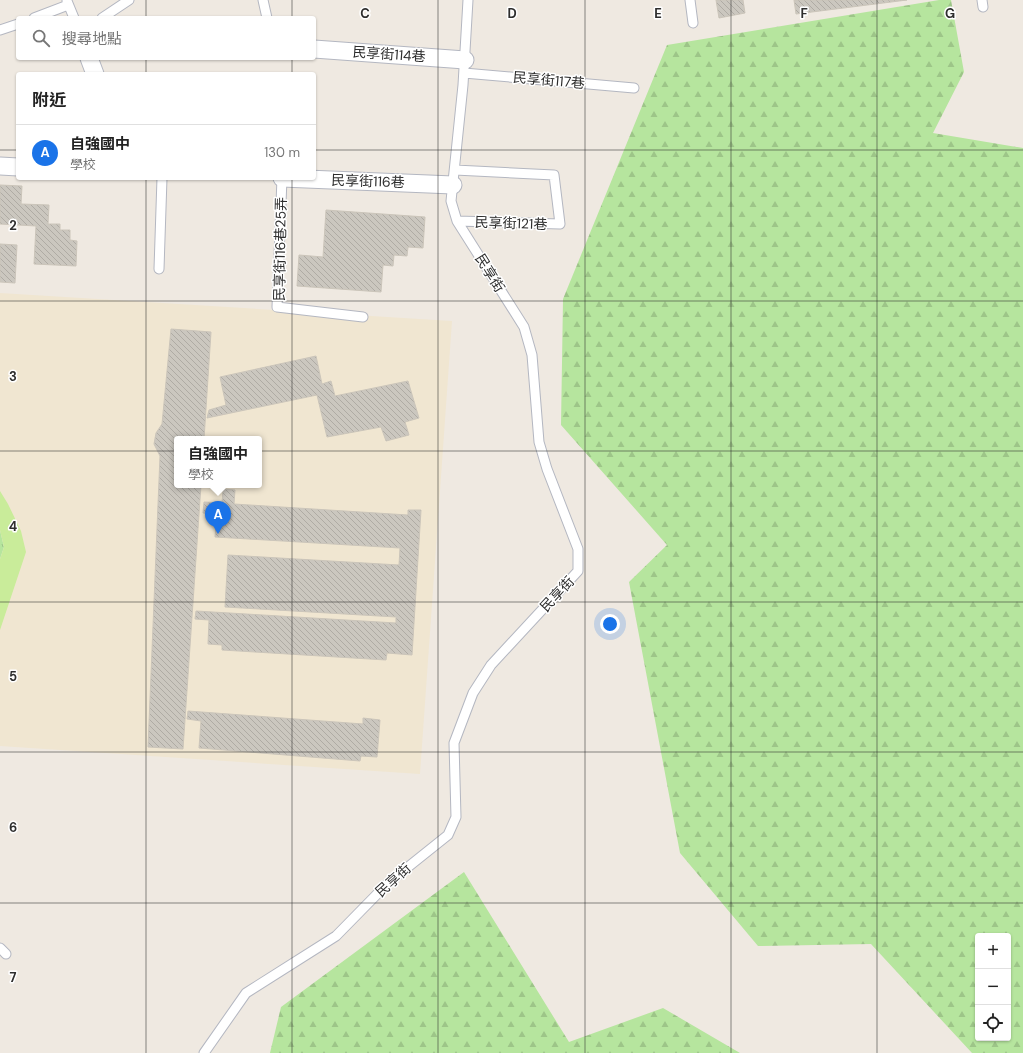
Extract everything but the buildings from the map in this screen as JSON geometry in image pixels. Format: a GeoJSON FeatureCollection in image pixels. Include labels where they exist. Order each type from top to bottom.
{"type":"FeatureCollection","features":[{"type":"Feature","properties":{"kind":"street","name":"民享街114巷"},"geometry":{"type":"LineString","coordinates":[[316,49],[464,66]]}},
{"type":"Feature","properties":{"kind":"street"},"geometry":{"type":"LineString","coordinates":[[90,60],[94,72]]}},
{"type":"Feature","properties":{"kind":"street"},"geometry":{"type":"LineString","coordinates":[[0,166],[16,167]]}},
{"type":"Feature","properties":{"kind":"street","name":"民享街116巷"},"geometry":{"type":"LineString","coordinates":[[316,178],[454,177]]}},
{"type":"Feature","properties":{"kind":"lane"},"geometry":{"type":"LineString","coordinates":[[105,16],[129,0]]}},
{"type":"Feature","properties":{"kind":"lane"},"geometry":{"type":"LineString","coordinates":[[263,0],[267,16]]}},
{"type":"Feature","properties":{"kind":"lane","name":"民享街"},"geometry":{"type":"LineString","coordinates":[[204,1053],[246,994],[336,936],[388,883],[448,835],[456,817],[454,743],[473,693],[491,665],[578,572],[578,549],[538,442],[532,355],[524,328],[457,221],[451,201],[464,66],[468,0]]}},
{"type":"Feature","properties":{"kind":"lane"},"geometry":{"type":"LineString","coordinates":[[690,0],[693,23]]}},
{"type":"Feature","properties":{"kind":"lane"},"geometry":{"type":"LineString","coordinates":[[38,16],[67,3],[73,16]]}},
{"type":"Feature","properties":{"kind":"lane"},"geometry":{"type":"LineString","coordinates":[[0,30],[16,25]]}},
{"type":"Feature","properties":{"kind":"lane","name":"民享街117巷"},"geometry":{"type":"LineString","coordinates":[[464,66],[634,88]]}},
{"type":"Feature","properties":{"kind":"lane","name":"民享街121巷"},"geometry":{"type":"LineString","coordinates":[[454,177],[554,175],[560,224],[457,221]]}},
{"type":"Feature","properties":{"kind":"lane"},"geometry":{"type":"LineString","coordinates":[[159,269],[162,180]]}},
{"type":"Feature","properties":{"kind":"lane","name":"民享街116巷25弄"},"geometry":{"type":"LineString","coordinates":[[282,180],[277,308],[363,317]]}},
{"type":"Feature","properties":{"kind":"shaded area"},"geometry":{"type":"Polygon","coordinates":[[[0,293],[452,321],[420,774],[0,746],[0,293]]]}},
{"type":"Feature","properties":{"kind":"green space"},"geometry":{"type":"Polygon","coordinates":[[[939,0],[951,0],[964,72],[933,133],[1023,148],[1023,1053],[972,1053],[871,944],[758,946],[680,853],[629,582],[667,545],[561,425],[563,299],[667,45],[939,0]]]}},
{"type":"Feature","properties":{"kind":"green space"},"geometry":{"type":"Polygon","coordinates":[[[0,491],[21,531],[26,552],[0,630],[0,559],[4,547],[0,530],[0,491]]]}},
{"type":"Feature","properties":{"kind":"green space"},"geometry":{"type":"Polygon","coordinates":[[[0,530],[4,547],[0,559],[0,530]]]}},
{"type":"Feature","properties":{"kind":"green space"},"geometry":{"type":"Polygon","coordinates":[[[464,872],[569,1042],[663,1008],[740,1053],[270,1053],[281,1007],[464,872]]]}},
{"type":"Feature","properties":{"kind":"place","name":"自強國中"},"geometry":{"type":"Point","coordinates":[218,534]}}]}
